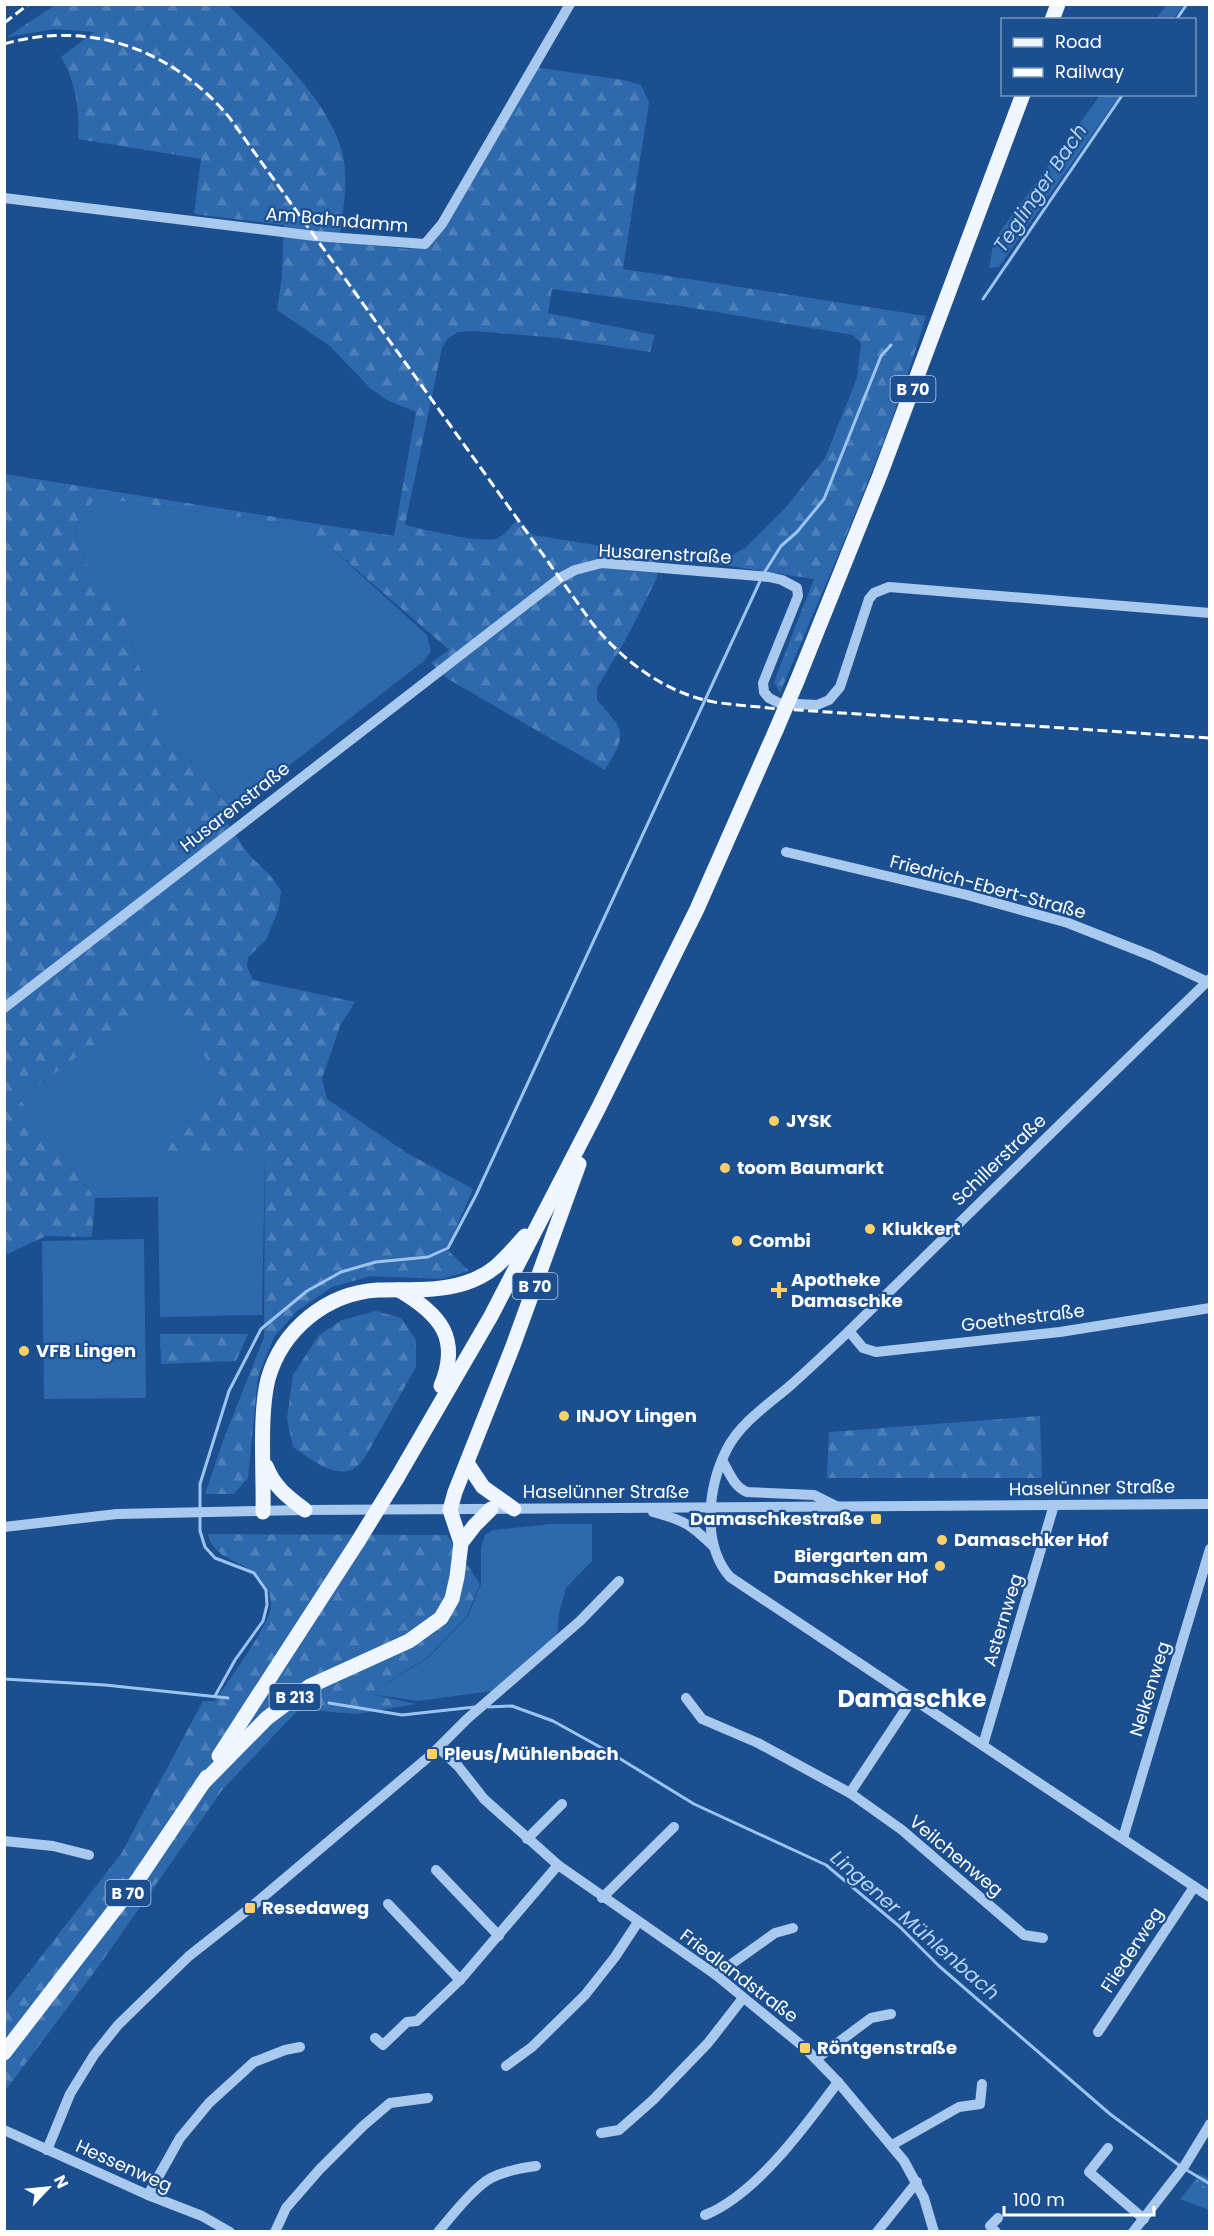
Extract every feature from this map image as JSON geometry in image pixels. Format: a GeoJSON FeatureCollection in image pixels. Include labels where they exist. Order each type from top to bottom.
{"type":"FeatureCollection","features":[{"type":"Feature","properties":{"kind":"main road","name":"B 70"},"geometry":{"type":"LineString","coordinates":[[4,2053],[139,1878],[202,1784],[357,1543],[491,1316],[544,1216],[717,866],[797,681],[880,475],[1022,96]]}},
{"type":"Feature","properties":{"kind":"main road","name":"B 70"},"geometry":{"type":"LineString","coordinates":[[450,1510],[545,1259],[599,1107]]}},
{"type":"Feature","properties":{"kind":"main road"},"geometry":{"type":"LineString","coordinates":[[263,1512],[264,1402],[268,1380],[277,1355],[293,1331],[328,1304],[349,1294],[376,1290],[443,1288],[465,1283],[482,1275],[510,1255],[544,1216]]}},
{"type":"Feature","properties":{"kind":"main road"},"geometry":{"type":"LineString","coordinates":[[399,1290],[433,1313],[443,1328],[447,1342],[449,1357],[447,1372],[421,1436]]}},
{"type":"Feature","properties":{"kind":"main road"},"geometry":{"type":"LineString","coordinates":[[264,1461],[271,1480],[278,1489],[305,1510]]}},
{"type":"Feature","properties":{"kind":"main road"},"geometry":{"type":"LineString","coordinates":[[467,1462],[483,1487],[514,1509]]}},
{"type":"Feature","properties":{"kind":"main road","name":"B 213"},"geometry":{"type":"LineString","coordinates":[[202,1784],[267,1718],[310,1686],[409,1641],[441,1618],[452,1599],[461,1544],[475,1524],[491,1509]]}},
{"type":"Feature","properties":{"kind":"main road"},"geometry":{"type":"LineString","coordinates":[[450,1510],[461,1544]]}},
{"type":"Feature","properties":{"kind":"street","name":"Am Bahndamm"},"geometry":{"type":"LineString","coordinates":[[4,198],[315,236],[425,244],[442,224],[570,4]]}},
{"type":"Feature","properties":{"kind":"street","name":"Husarenstraße"},"geometry":{"type":"LineString","coordinates":[[4,1008],[567,573],[602,563],[768,577],[796,585],[798,596],[764,683],[764,692],[769,698],[779,703],[817,705],[829,700],[840,687],[869,599],[874,592],[890,587],[1209,613]]}},
{"type":"Feature","properties":{"kind":"street","name":"Friedrich-Ebert-Straße"},"geometry":{"type":"LineString","coordinates":[[786,852],[967,895],[1068,923],[1208,981]]}},
{"type":"Feature","properties":{"kind":"street","name":"Schillerstraße"},"geometry":{"type":"LineString","coordinates":[[711,1507],[713,1486],[722,1460],[728,1447],[749,1421],[849,1331],[1208,981]]}},
{"type":"Feature","properties":{"kind":"street","name":"Goethestraße"},"geometry":{"type":"LineString","coordinates":[[849,1331],[863,1348],[876,1352],[1060,1332],[1209,1308]]}},
{"type":"Feature","properties":{"kind":"street"},"geometry":{"type":"LineString","coordinates":[[722,1460],[736,1484],[747,1492],[814,1495],[839,1507]]}},
{"type":"Feature","properties":{"kind":"street","name":"Haselünner Straße"},"geometry":{"type":"LineString","coordinates":[[6,1526],[117,1514],[305,1510],[1209,1504]]}},
{"type":"Feature","properties":{"kind":"street","name":"Asternweg"},"geometry":{"type":"LineString","coordinates":[[983,1745],[1054,1505]]}},
{"type":"Feature","properties":{"kind":"street"},"geometry":{"type":"LineString","coordinates":[[711,1507],[714,1547],[721,1567],[730,1577],[1209,1897]]}},
{"type":"Feature","properties":{"kind":"street"},"geometry":{"type":"LineString","coordinates":[[640,1508],[682,1520],[692,1526],[714,1547]]}},
{"type":"Feature","properties":{"kind":"street","name":"Nelkenweg"},"geometry":{"type":"LineString","coordinates":[[1123,1838],[1209,1550]]}},
{"type":"Feature","properties":{"kind":"street"},"geometry":{"type":"LineString","coordinates":[[47,2150],[70,2094],[94,2055],[118,2025],[189,1956],[250,1908],[439,1748],[468,1717],[580,1620],[619,1581]]}},
{"type":"Feature","properties":{"kind":"street","name":"Veilchenweg"},"geometry":{"type":"LineString","coordinates":[[686,1698],[702,1719],[758,1743],[850,1793],[902,1830],[1024,1935],[1043,1938]]}},
{"type":"Feature","properties":{"kind":"street"},"geometry":{"type":"LineString","coordinates":[[850,1793],[913,1698]]}},
{"type":"Feature","properties":{"kind":"street","name":"Friedlandstraße"},"geometry":{"type":"LineString","coordinates":[[439,1748],[458,1766],[484,1798],[558,1865],[602,1898],[716,1975],[816,2060],[892,2145],[917,2182],[931,2217],[934,2232]]}},
{"type":"Feature","properties":{"kind":"street"},"geometry":{"type":"LineString","coordinates":[[527,1839],[562,1804]]}},
{"type":"Feature","properties":{"kind":"street"},"geometry":{"type":"LineString","coordinates":[[602,1898],[674,1827]]}},
{"type":"Feature","properties":{"kind":"street"},"geometry":{"type":"LineString","coordinates":[[4,1841],[53,1846],[89,1855]]}},
{"type":"Feature","properties":{"kind":"street"},"geometry":{"type":"LineString","coordinates":[[375,2038],[383,2045],[407,2022],[417,2021],[460,1980],[558,1865]]}},
{"type":"Feature","properties":{"kind":"street"},"geometry":{"type":"LineString","coordinates":[[436,1870],[499,1935]]}},
{"type":"Feature","properties":{"kind":"street","name":"Fliederweg"},"geometry":{"type":"LineString","coordinates":[[1098,2032],[1194,1887]]}},
{"type":"Feature","properties":{"kind":"street"},"geometry":{"type":"LineString","coordinates":[[388,1904],[460,1980]]}},
{"type":"Feature","properties":{"kind":"street"},"geometry":{"type":"LineString","coordinates":[[506,2067],[532,2047],[585,1995],[615,1957],[638,1922]]}},
{"type":"Feature","properties":{"kind":"street"},"geometry":{"type":"LineString","coordinates":[[716,1975],[775,1933],[793,1928]]}},
{"type":"Feature","properties":{"kind":"street"},"geometry":{"type":"LineString","coordinates":[[601,2133],[620,2130],[653,2100],[708,2043],[743,1998]]}},
{"type":"Feature","properties":{"kind":"street"},"geometry":{"type":"LineString","coordinates":[[816,2060],[870,2018],[891,2014]]}},
{"type":"Feature","properties":{"kind":"street"},"geometry":{"type":"LineString","coordinates":[[148,2195],[180,2138],[209,2103],[254,2062],[300,2047]]}},
{"type":"Feature","properties":{"kind":"street"},"geometry":{"type":"LineString","coordinates":[[705,2215],[721,2209],[775,2162],[838,2082]]}},
{"type":"Feature","properties":{"kind":"street"},"geometry":{"type":"LineString","coordinates":[[892,2145],[959,2108],[980,2104],[982,2084]]}},
{"type":"Feature","properties":{"kind":"street"},"geometry":{"type":"LineString","coordinates":[[275,2232],[286,2208],[319,2170],[390,2103],[428,2098]]}},
{"type":"Feature","properties":{"kind":"street"},"geometry":{"type":"LineString","coordinates":[[1133,2232],[1185,2165],[1209,2124]]}},
{"type":"Feature","properties":{"kind":"street","name":"Hessenweg"},"geometry":{"type":"LineString","coordinates":[[4,2130],[148,2195],[202,2216],[230,2232]]}},
{"type":"Feature","properties":{"kind":"street"},"geometry":{"type":"LineString","coordinates":[[1108,2148],[1089,2172],[1144,2218]]}},
{"type":"Feature","properties":{"kind":"street"},"geometry":{"type":"LineString","coordinates":[[438,2232],[465,2200],[489,2179],[518,2168],[536,2166]]}},
{"type":"Feature","properties":{"kind":"street"},"geometry":{"type":"LineString","coordinates":[[877,2232],[917,2182]]}},
{"type":"Feature","properties":{"kind":"street"},"geometry":{"type":"LineString","coordinates":[[996,2232],[990,2226],[998,2218]]}},
{"type":"Feature","properties":{"kind":"green space"},"geometry":{"type":"Polygon","coordinates":[[[1167,4],[1184,5],[1174,18],[1157,18],[1167,4]]]}},
{"type":"Feature","properties":{"kind":"green space"},"geometry":{"type":"Polygon","coordinates":[[[55,5],[228,5],[297,76],[328,118],[338,139],[344,161],[345,182],[339,242],[407,249],[422,247],[534,67],[623,80],[641,85],[649,102],[623,269],[926,316],[877,459],[780,693],[774,682],[814,579],[717,564],[745,548],[787,506],[825,458],[857,378],[861,343],[853,335],[681,306],[552,289],[548,313],[655,335],[650,352],[558,338],[475,331],[458,332],[447,339],[442,348],[405,525],[453,536],[491,540],[504,534],[518,518],[533,535],[657,555],[657,578],[625,641],[597,688],[597,700],[614,719],[620,733],[617,748],[605,770],[448,679],[431,663],[449,650],[327,544],[290,524],[122,501],[93,501],[81,517],[75,533],[97,589],[125,619],[137,660],[160,719],[171,737],[217,794],[233,809],[236,815],[226,821],[249,855],[269,874],[281,891],[279,908],[266,940],[248,957],[247,967],[253,980],[355,1002],[340,1026],[322,1079],[327,1099],[407,1153],[473,1189],[447,1249],[469,1271],[442,1279],[371,1276],[332,1287],[297,1311],[274,1337],[258,1377],[248,1478],[234,1494],[205,1494],[264,1337],[265,1158],[162,1154],[155,1146],[231,1089],[157,997],[20,1099],[95,1198],[92,1237],[46,1236],[5,1255],[4,474],[394,536],[416,412],[389,401],[371,389],[330,346],[277,310],[282,276],[284,225],[194,214],[201,159],[78,139],[76,97],[61,57],[94,32],[55,29],[7,37],[55,5]]]}},
{"type":"Feature","properties":{"kind":"green space"},"geometry":{"type":"Polygon","coordinates":[[[1100,96],[1119,96],[999,267],[989,268],[994,240],[1100,96]]]}},
{"type":"Feature","properties":{"kind":"green space"},"geometry":{"type":"Polygon","coordinates":[[[93,501],[122,501],[290,524],[327,544],[427,635],[431,651],[424,661],[233,809],[217,794],[171,737],[160,719],[137,660],[125,619],[97,589],[75,533],[81,517],[93,501]]]}},
{"type":"Feature","properties":{"kind":"green space"},"geometry":{"type":"Polygon","coordinates":[[[157,996],[231,1089],[156,1146],[163,1154],[265,1157],[262,1315],[160,1317],[158,1197],[95,1198],[20,1099],[157,996]]]}},
{"type":"Feature","properties":{"kind":"green space"},"geometry":{"type":"Polygon","coordinates":[[[144,1239],[146,1398],[44,1399],[42,1241],[144,1239]]]}},
{"type":"Feature","properties":{"kind":"green space"},"geometry":{"type":"Polygon","coordinates":[[[376,1311],[401,1318],[416,1340],[416,1367],[364,1459],[354,1468],[346,1471],[330,1469],[293,1447],[287,1419],[293,1375],[319,1335],[342,1320],[376,1311]]]}},
{"type":"Feature","properties":{"kind":"green space"},"geometry":{"type":"Polygon","coordinates":[[[160,1334],[248,1334],[236,1361],[161,1364],[160,1334]]]}},
{"type":"Feature","properties":{"kind":"green space"},"geometry":{"type":"Polygon","coordinates":[[[1040,1416],[1042,1478],[827,1478],[829,1432],[1040,1416]]]}},
{"type":"Feature","properties":{"kind":"green space"},"geometry":{"type":"Polygon","coordinates":[[[551,1524],[592,1524],[592,1561],[566,1588],[559,1613],[557,1635],[492,1691],[418,1701],[370,1694],[429,1657],[468,1616],[481,1584],[481,1547],[485,1535],[493,1530],[551,1524]]]}},
{"type":"Feature","properties":{"kind":"green space"},"geometry":{"type":"Polygon","coordinates":[[[208,1534],[447,1535],[480,1584],[467,1616],[429,1656],[370,1694],[416,1704],[357,1714],[299,1709],[223,1789],[98,1967],[5,2091],[5,2003],[121,1854],[203,1701],[215,1701],[269,1615],[271,1599],[266,1586],[246,1567],[220,1553],[208,1534]]]}},
{"type":"Feature","properties":{"kind":"green space"},"geometry":{"type":"Polygon","coordinates":[[[1199,2174],[1209,2178],[1209,2193],[1192,2184],[1199,2174]]]}},
{"type":"Feature","properties":{"kind":"green space"},"geometry":{"type":"Polygon","coordinates":[[[1192,2184],[1209,2193],[1209,2210],[1180,2199],[1192,2184]]]}},
{"type":"Feature","properties":{"kind":"waterway","name":"Teglinger Bach"},"geometry":{"type":"LineString","coordinates":[[1177,18],[1187,4]]}},
{"type":"Feature","properties":{"kind":"waterway","name":"Teglinger Bach"},"geometry":{"type":"LineString","coordinates":[[983,299],[1122,96]]}},
{"type":"Feature","properties":{"kind":"waterway"},"geometry":{"type":"LineString","coordinates":[[764,573],[781,546],[797,532],[824,499],[881,356],[891,345]]}},
{"type":"Feature","properties":{"kind":"waterway"},"geometry":{"type":"LineString","coordinates":[[200,1508],[200,1484],[229,1391],[261,1329],[307,1291],[341,1272],[376,1262],[428,1257],[448,1248],[476,1195],[761,579]]}},
{"type":"Feature","properties":{"kind":"waterway"},"geometry":{"type":"LineString","coordinates":[[200,1515],[200,1531],[205,1547],[215,1558],[254,1573],[266,1590],[267,1605],[263,1621],[235,1660],[215,1696]]}},
{"type":"Feature","properties":{"kind":"waterway","name":"Lingener Mühlenbach"},"geometry":{"type":"LineString","coordinates":[[4,1679],[105,1685],[228,1698]]}},
{"type":"Feature","properties":{"kind":"waterway","name":"Lingener Mühlenbach"},"geometry":{"type":"LineString","coordinates":[[329,1703],[402,1715],[475,1707]]}},
{"type":"Feature","properties":{"kind":"waterway","name":"Lingener Mühlenbach"},"geometry":{"type":"LineString","coordinates":[[488,1707],[512,1706],[553,1721],[694,1804],[826,1865],[899,1926],[939,1966],[1110,2114],[1180,2166]]}},
{"type":"Feature","properties":{"kind":"waterway","name":"Lingener Mühlenbach"},"geometry":{"type":"LineString","coordinates":[[1185,2169],[1210,2184]]}},
{"type":"Feature","properties":{"kind":"railway"},"geometry":{"type":"LineString","coordinates":[[4,23],[29,4]]}},
{"type":"Feature","properties":{"kind":"railway"},"geometry":{"type":"LineString","coordinates":[[4,44],[36,37],[68,35],[98,38],[128,46],[156,58],[182,74],[207,94],[229,117],[592,623],[617,650],[662,683],[696,698],[735,705],[1210,738]]}},
{"type":"Feature","properties":{"kind":"place","name":"JYSK"},"geometry":{"type":"Point","coordinates":[774,1121]}},
{"type":"Feature","properties":{"kind":"place","name":"toom Baumarkt"},"geometry":{"type":"Point","coordinates":[725,1168]}},
{"type":"Feature","properties":{"kind":"place","name":"Klukkert"},"geometry":{"type":"Point","coordinates":[870,1229]}},
{"type":"Feature","properties":{"kind":"place","name":"Combi"},"geometry":{"type":"Point","coordinates":[737,1241]}},
{"type":"Feature","properties":{"kind":"place","name":"Apotheke Damaschke"},"geometry":{"type":"Point","coordinates":[779,1290]}},
{"type":"Feature","properties":{"kind":"place","name":"VFB Lingen"},"geometry":{"type":"Point","coordinates":[24,1351]}},
{"type":"Feature","properties":{"kind":"place","name":"INJOY Lingen"},"geometry":{"type":"Point","coordinates":[564,1416]}},
{"type":"Feature","properties":{"kind":"place","name":"Damaschkestraße"},"geometry":{"type":"Point","coordinates":[876,1519]}},
{"type":"Feature","properties":{"kind":"place","name":"Damaschker Hof"},"geometry":{"type":"Point","coordinates":[942,1540]}},
{"type":"Feature","properties":{"kind":"place","name":"Biergarten am Damaschker Hof"},"geometry":{"type":"Point","coordinates":[940,1566]}},
{"type":"Feature","properties":{"kind":"place","name":"Pleus/Mühlenbach"},"geometry":{"type":"Point","coordinates":[432,1754]}},
{"type":"Feature","properties":{"kind":"place","name":"Resedaweg"},"geometry":{"type":"Point","coordinates":[250,1908]}},
{"type":"Feature","properties":{"kind":"place","name":"Röntgenstraße"},"geometry":{"type":"Point","coordinates":[805,2048]}},
{"type":"Feature","properties":{"kind":"district","name":"Damaschke"},"geometry":{"type":"Point","coordinates":[912,1699]}}]}
